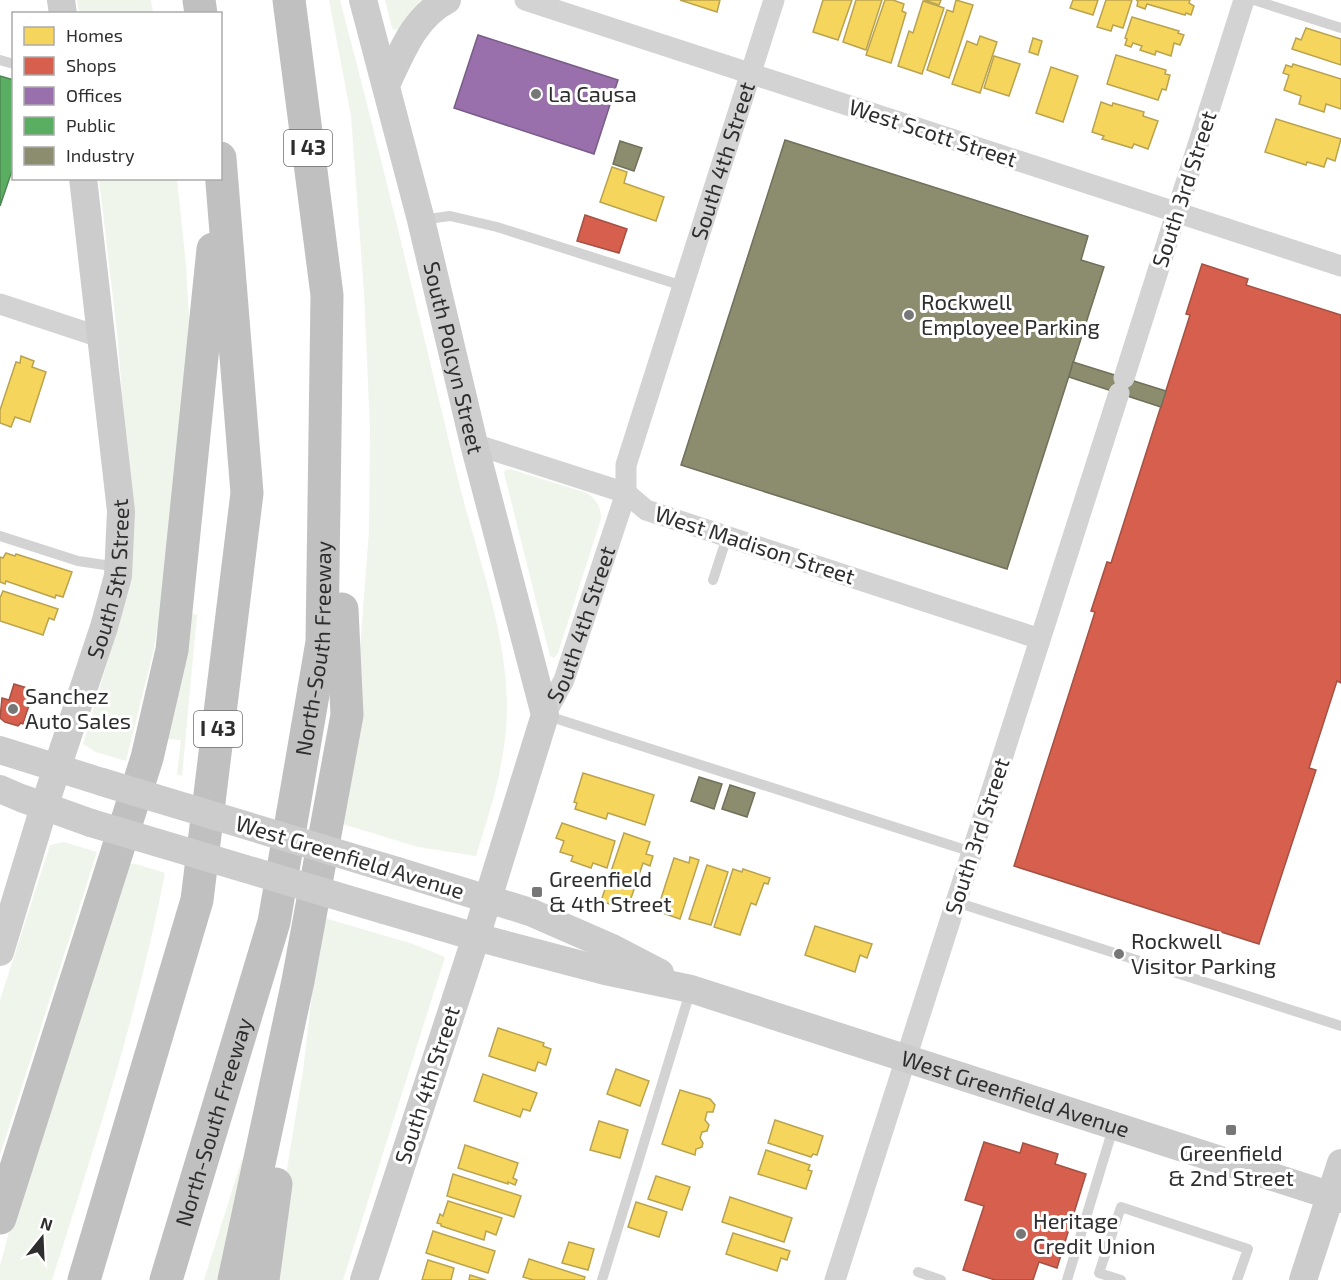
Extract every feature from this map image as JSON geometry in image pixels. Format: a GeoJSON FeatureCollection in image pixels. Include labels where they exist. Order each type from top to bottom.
{"type":"FeatureCollection","features":[{"type":"Feature","properties":{"kind":"highway","name":"North-South Freeway"},"geometry":{"type":"LineString","coordinates":[[166,1280],[274,922],[322,642],[327,295],[289,0]]}},
{"type":"Feature","properties":{"kind":"highway","name":"I 43"},"geometry":{"type":"LineString","coordinates":[[84,1280],[197,900],[200,876],[247,493],[222,176]]}},
{"type":"Feature","properties":{"kind":"highway"},"geometry":{"type":"LineString","coordinates":[[0,1218],[147,758],[172,650],[220,180]]}},
{"type":"Feature","properties":{"kind":"highway"},"geometry":{"type":"LineString","coordinates":[[234,1280],[298,981],[347,715],[327,295]]}},
{"type":"Feature","properties":{"kind":"highway"},"geometry":{"type":"LineString","coordinates":[[263,1280],[282,1141],[298,981]]}},
{"type":"Feature","properties":{"kind":"street","name":"South Polcyn Street"},"geometry":{"type":"LineString","coordinates":[[363,0],[421,220],[474,444],[545,715]]}},
{"type":"Feature","properties":{"kind":"street"},"geometry":{"type":"LineString","coordinates":[[386,86],[420,21],[447,0]]}},
{"type":"Feature","properties":{"kind":"street","name":"West Scott Street"},"geometry":{"type":"LineString","coordinates":[[525,0],[1341,266]]}},
{"type":"Feature","properties":{"kind":"street","name":"South 4th Street"},"geometry":{"type":"LineString","coordinates":[[364,1280],[476,937],[545,715],[564,680],[627,493],[626,465],[774,0]]}},
{"type":"Feature","properties":{"kind":"street","name":"South 3rd Street"},"geometry":{"type":"LineString","coordinates":[[835,1280],[1244,0]]}},
{"type":"Feature","properties":{"kind":"street","name":"South 5th Street"},"geometry":{"type":"LineString","coordinates":[[0,952],[44,807],[104,627],[118,576],[121,511],[83,180]]}},
{"type":"Feature","properties":{"kind":"street"},"geometry":{"type":"LineString","coordinates":[[0,304],[100,337]]}},
{"type":"Feature","properties":{"kind":"street","name":"West Madison Street"},"geometry":{"type":"LineString","coordinates":[[474,444],[627,493],[645,510],[1040,639]]}},
{"type":"Feature","properties":{"kind":"street","name":"West Greenfield Avenue"},"geometry":{"type":"LineString","coordinates":[[0,750],[540,916],[610,947],[691,988]]}},
{"type":"Feature","properties":{"kind":"street","name":"West Greenfield Avenue"},"geometry":{"type":"LineString","coordinates":[[0,789],[91,823],[476,937],[605,971],[691,988],[1336,1198]]}},
{"type":"Feature","properties":{"kind":"street"},"geometry":{"type":"LineString","coordinates":[[1303,1280],[1336,1198],[1341,1163]]}},
{"type":"Feature","properties":{"kind":"lane"},"geometry":{"type":"LineString","coordinates":[[1254,0],[1341,28]]}},
{"type":"Feature","properties":{"kind":"lane"},"geometry":{"type":"LineString","coordinates":[[421,220],[450,216],[497,226],[683,286]]}},
{"type":"Feature","properties":{"kind":"lane"},"geometry":{"type":"LineString","coordinates":[[0,536],[78,561],[118,567]]}},
{"type":"Feature","properties":{"kind":"lane"},"geometry":{"type":"LineString","coordinates":[[713,580],[727,537]]}},
{"type":"Feature","properties":{"kind":"lane"},"geometry":{"type":"LineString","coordinates":[[545,715],[972,852]]}},
{"type":"Feature","properties":{"kind":"lane"},"geometry":{"type":"LineString","coordinates":[[956,902],[1341,1026]]}},
{"type":"Feature","properties":{"kind":"lane"},"geometry":{"type":"LineString","coordinates":[[602,1280],[691,988]]}},
{"type":"Feature","properties":{"kind":"lane"},"geometry":{"type":"LineString","coordinates":[[1067,1280],[1114,1125]]}},
{"type":"Feature","properties":{"kind":"lane"},"geometry":{"type":"LineString","coordinates":[[1121,1280],[1099,1273],[1121,1207],[1248,1249],[1239,1280]]}},
{"type":"Feature","properties":{"kind":"lane"},"geometry":{"type":"LineString","coordinates":[[918,1272],[941,1280]]}},
{"type":"Feature","properties":{"kind":"shaded area"},"geometry":{"type":"Polygon","coordinates":[[[77,0],[151,0],[153,12],[79,12],[77,0]]]}},
{"type":"Feature","properties":{"kind":"shaded area"},"geometry":{"type":"Polygon","coordinates":[[[329,0],[340,0],[501,644],[507,701],[505,741],[493,799],[476,856],[418,847],[339,823],[358,676],[369,530],[370,429],[364,292],[351,116],[329,0]]]}},
{"type":"Feature","properties":{"kind":"shaded area"},"geometry":{"type":"Polygon","coordinates":[[[385,0],[421,0],[399,29],[394,30],[385,0]]]}},
{"type":"Feature","properties":{"kind":"shaded area"},"geometry":{"type":"Polygon","coordinates":[[[99,180],[177,180],[190,334],[176,529],[152,657],[126,761],[96,752],[83,744],[113,643],[124,422],[118,341],[99,180]]]}},
{"type":"Feature","properties":{"kind":"shaded area"},"geometry":{"type":"Polygon","coordinates":[[[510,469],[587,493],[596,501],[600,511],[601,519],[558,653],[554,658],[550,656],[504,473],[505,470],[510,469]]]}},
{"type":"Feature","properties":{"kind":"shaded area"},"geometry":{"type":"Polygon","coordinates":[[[191,613],[197,615],[182,776],[177,774],[181,740],[167,739],[191,613]]]}},
{"type":"Feature","properties":{"kind":"shaded area"},"geometry":{"type":"Polygon","coordinates":[[[64,842],[97,852],[0,1155],[0,1000],[50,845],[64,842]]]}},
{"type":"Feature","properties":{"kind":"shaded area"},"geometry":{"type":"Polygon","coordinates":[[[128,864],[136,864],[165,873],[142,976],[100,1129],[52,1280],[0,1280],[0,1266],[10,1228],[128,864]]]}},
{"type":"Feature","properties":{"kind":"shaded area"},"geometry":{"type":"Polygon","coordinates":[[[321,917],[413,944],[445,957],[343,1280],[269,1280],[303,1071],[321,917]]]}},
{"type":"Feature","properties":{"kind":"shaded area"},"geometry":{"type":"Polygon","coordinates":[[[242,1159],[247,1160],[222,1280],[204,1280],[242,1159]]]}},
{"type":"Feature","properties":{"kind":"building: Homes"},"geometry":{"type":"Polygon","coordinates":[[[680,0],[720,0],[717,12],[680,0]]]}},
{"type":"Feature","properties":{"kind":"building: Homes"},"geometry":{"type":"Polygon","coordinates":[[[823,0],[852,0],[838,40],[813,32],[823,0]]]}},
{"type":"Feature","properties":{"kind":"building: Homes"},"geometry":{"type":"Polygon","coordinates":[[[856,0],[882,0],[866,50],[843,42],[856,0]]]}},
{"type":"Feature","properties":{"kind":"building: Homes"},"geometry":{"type":"Polygon","coordinates":[[[885,0],[904,4],[902,11],[906,13],[891,63],[866,55],[885,0]]]}},
{"type":"Feature","properties":{"kind":"building: Homes"},"geometry":{"type":"Polygon","coordinates":[[[924,0],[941,0],[939,5],[924,0]]]}},
{"type":"Feature","properties":{"kind":"building: Homes"},"geometry":{"type":"Polygon","coordinates":[[[956,0],[973,5],[949,78],[927,70],[947,10],[953,12],[956,0]]]}},
{"type":"Feature","properties":{"kind":"building: Homes"},"geometry":{"type":"Polygon","coordinates":[[[1073,0],[1098,0],[1093,15],[1070,8],[1073,0]]]}},
{"type":"Feature","properties":{"kind":"building: Homes"},"geometry":{"type":"Polygon","coordinates":[[[1106,0],[1132,0],[1123,28],[1113,25],[1111,31],[1097,27],[1106,0]]]}},
{"type":"Feature","properties":{"kind":"building: Homes"},"geometry":{"type":"Polygon","coordinates":[[[1136,0],[1190,0],[1189,3],[1194,6],[1191,15],[1186,13],[1185,15],[1147,4],[1145,9],[1137,6],[1138,1],[1136,0]]]}},
{"type":"Feature","properties":{"kind":"building: Homes"},"geometry":{"type":"Polygon","coordinates":[[[923,1],[944,8],[922,74],[898,66],[909,31],[913,33],[923,1]]]}},
{"type":"Feature","properties":{"kind":"building: Homes"},"geometry":{"type":"Polygon","coordinates":[[[1132,17],[1179,31],[1178,33],[1184,35],[1180,45],[1174,43],[1171,56],[1156,51],[1155,55],[1140,50],[1142,46],[1133,43],[1131,47],[1125,45],[1132,17]]]}},
{"type":"Feature","properties":{"kind":"building: Homes"},"geometry":{"type":"Polygon","coordinates":[[[1306,28],[1341,39],[1341,65],[1292,49],[1296,38],[1301,40],[1306,28]]]}},
{"type":"Feature","properties":{"kind":"building: Homes"},"geometry":{"type":"Polygon","coordinates":[[[980,36],[997,42],[980,93],[952,84],[967,41],[977,45],[980,36]]]}},
{"type":"Feature","properties":{"kind":"building: Homes"},"geometry":{"type":"Polygon","coordinates":[[[1033,38],[1042,41],[1038,55],[1029,52],[1033,38]]]}},
{"type":"Feature","properties":{"kind":"building: Homes"},"geometry":{"type":"Polygon","coordinates":[[[1116,55],[1166,70],[1165,74],[1170,75],[1166,90],[1162,89],[1158,100],[1107,84],[1116,55]]]}},
{"type":"Feature","properties":{"kind":"building: Homes"},"geometry":{"type":"Polygon","coordinates":[[[994,56],[1020,64],[1009,96],[984,88],[994,56]]]}},
{"type":"Feature","properties":{"kind":"building: Homes"},"geometry":{"type":"Polygon","coordinates":[[[1293,64],[1341,79],[1341,109],[1326,104],[1324,112],[1299,104],[1301,96],[1284,90],[1289,75],[1283,73],[1286,65],[1292,67],[1293,64]]]}},
{"type":"Feature","properties":{"kind":"building: Homes"},"geometry":{"type":"Polygon","coordinates":[[[1051,67],[1078,76],[1063,122],[1036,113],[1051,67]]]}},
{"type":"Feature","properties":{"kind":"building: Homes"},"geometry":{"type":"Polygon","coordinates":[[[1101,102],[1144,112],[1143,116],[1158,121],[1148,149],[1134,144],[1132,148],[1102,139],[1104,136],[1092,132],[1101,102]]]}},
{"type":"Feature","properties":{"kind":"building: Homes"},"geometry":{"type":"Polygon","coordinates":[[[1276,119],[1341,139],[1335,161],[1327,158],[1324,167],[1307,162],[1306,165],[1265,152],[1276,119]]]}},
{"type":"Feature","properties":{"kind":"building: Homes"},"geometry":{"type":"Polygon","coordinates":[[[612,167],[627,172],[624,183],[664,197],[656,221],[600,202],[612,167]]]}},
{"type":"Feature","properties":{"kind":"building: Homes"},"geometry":{"type":"Polygon","coordinates":[[[21,356],[34,361],[32,367],[46,372],[30,422],[15,417],[11,427],[0,423],[0,410],[16,362],[20,363],[21,356]]]}},
{"type":"Feature","properties":{"kind":"building: Homes"},"geometry":{"type":"Polygon","coordinates":[[[6,553],[15,556],[16,554],[72,572],[63,597],[56,595],[55,598],[6,581],[5,584],[0,582],[0,557],[3,558],[6,553]]]}},
{"type":"Feature","properties":{"kind":"building: Homes"},"geometry":{"type":"Polygon","coordinates":[[[3,591],[58,609],[54,620],[49,618],[43,635],[0,621],[0,598],[3,591]]]}},
{"type":"Feature","properties":{"kind":"building: Homes"},"geometry":{"type":"Polygon","coordinates":[[[583,773],[654,795],[645,825],[608,813],[606,819],[575,809],[577,803],[574,802],[583,773]]]}},
{"type":"Feature","properties":{"kind":"building: Homes"},"geometry":{"type":"Polygon","coordinates":[[[562,823],[615,841],[607,868],[593,863],[591,868],[571,861],[573,856],[560,852],[564,841],[556,838],[562,823]]]}},
{"type":"Feature","properties":{"kind":"building: Homes"},"geometry":{"type":"Polygon","coordinates":[[[624,833],[650,842],[646,854],[653,856],[650,866],[643,863],[627,910],[601,901],[624,833]]]}},
{"type":"Feature","properties":{"kind":"building: Homes"},"geometry":{"type":"Polygon","coordinates":[[[690,857],[699,860],[680,919],[657,911],[674,858],[689,863],[690,857]]]}},
{"type":"Feature","properties":{"kind":"building: Homes"},"geometry":{"type":"Polygon","coordinates":[[[707,865],[728,872],[711,925],[689,919],[707,865]]]}},
{"type":"Feature","properties":{"kind":"building: Homes"},"geometry":{"type":"Polygon","coordinates":[[[733,869],[742,872],[743,869],[770,878],[768,884],[764,883],[756,905],[751,903],[740,935],[714,927],[733,869]]]}},
{"type":"Feature","properties":{"kind":"building: Homes"},"geometry":{"type":"Polygon","coordinates":[[[815,926],[872,944],[867,958],[860,955],[855,972],[805,955],[815,926]]]}},
{"type":"Feature","properties":{"kind":"building: Homes"},"geometry":{"type":"Polygon","coordinates":[[[498,1028],[544,1043],[543,1046],[551,1049],[546,1065],[538,1062],[535,1071],[489,1056],[498,1028]]]}},
{"type":"Feature","properties":{"kind":"building: Homes"},"geometry":{"type":"Polygon","coordinates":[[[616,1069],[649,1081],[640,1106],[607,1094],[616,1069]]]}},
{"type":"Feature","properties":{"kind":"building: Homes"},"geometry":{"type":"Polygon","coordinates":[[[483,1074],[537,1093],[530,1111],[523,1109],[520,1117],[474,1101],[483,1074]]]}},
{"type":"Feature","properties":{"kind":"building: Homes"},"geometry":{"type":"Polygon","coordinates":[[[680,1090],[710,1099],[715,1105],[713,1112],[707,1112],[705,1120],[709,1125],[707,1131],[702,1132],[700,1138],[703,1143],[702,1147],[696,1149],[695,1155],[662,1144],[680,1090]]]}},
{"type":"Feature","properties":{"kind":"building: Homes"},"geometry":{"type":"Polygon","coordinates":[[[775,1120],[823,1136],[817,1155],[813,1154],[811,1157],[768,1143],[775,1120]]]}},
{"type":"Feature","properties":{"kind":"building: Homes"},"geometry":{"type":"Polygon","coordinates":[[[599,1121],[628,1130],[620,1158],[590,1150],[599,1121]]]}},
{"type":"Feature","properties":{"kind":"building: Homes"},"geometry":{"type":"Polygon","coordinates":[[[465,1145],[518,1163],[513,1178],[517,1180],[515,1185],[458,1168],[465,1145]]]}},
{"type":"Feature","properties":{"kind":"building: Homes"},"geometry":{"type":"Polygon","coordinates":[[[766,1150],[810,1165],[808,1170],[812,1171],[806,1189],[758,1174],[766,1150]]]}},
{"type":"Feature","properties":{"kind":"building: Homes"},"geometry":{"type":"Polygon","coordinates":[[[453,1174],[521,1196],[514,1217],[447,1196],[453,1174]]]}},
{"type":"Feature","properties":{"kind":"building: Homes"},"geometry":{"type":"Polygon","coordinates":[[[656,1176],[690,1187],[682,1210],[648,1199],[656,1176]]]}},
{"type":"Feature","properties":{"kind":"building: Homes"},"geometry":{"type":"Polygon","coordinates":[[[730,1197],[792,1218],[784,1242],[722,1222],[730,1197]]]}},
{"type":"Feature","properties":{"kind":"building: Homes"},"geometry":{"type":"Polygon","coordinates":[[[448,1201],[502,1218],[496,1235],[486,1231],[484,1240],[441,1226],[437,1223],[440,1214],[443,1216],[448,1201]]]}},
{"type":"Feature","properties":{"kind":"building: Homes"},"geometry":{"type":"Polygon","coordinates":[[[636,1202],[667,1212],[659,1237],[628,1227],[636,1202]]]}},
{"type":"Feature","properties":{"kind":"building: Homes"},"geometry":{"type":"Polygon","coordinates":[[[433,1231],[495,1251],[488,1273],[426,1253],[433,1231]]]}},
{"type":"Feature","properties":{"kind":"building: Homes"},"geometry":{"type":"Polygon","coordinates":[[[733,1233],[790,1251],[787,1260],[781,1258],[777,1271],[726,1254],[733,1233]]]}},
{"type":"Feature","properties":{"kind":"building: Homes"},"geometry":{"type":"Polygon","coordinates":[[[569,1242],[594,1249],[588,1270],[562,1263],[569,1242]]]}},
{"type":"Feature","properties":{"kind":"building: Homes"},"geometry":{"type":"Polygon","coordinates":[[[529,1259],[585,1277],[584,1280],[533,1280],[523,1277],[529,1259]]]}},
{"type":"Feature","properties":{"kind":"building: Homes"},"geometry":{"type":"Polygon","coordinates":[[[428,1260],[454,1268],[451,1280],[422,1280],[428,1260]]]}},
{"type":"Feature","properties":{"kind":"building: Homes"},"geometry":{"type":"Polygon","coordinates":[[[470,1275],[486,1280],[469,1280],[470,1275]]]}},
{"type":"Feature","properties":{"kind":"building: Shops"},"geometry":{"type":"Polygon","coordinates":[[[585,215],[627,229],[619,253],[577,241],[585,215]]]}},
{"type":"Feature","properties":{"kind":"building: Shops"},"geometry":{"type":"Polygon","coordinates":[[[1202,264],[1248,279],[1246,285],[1341,315],[1341,683],[1337,681],[1309,768],[1316,770],[1259,944],[1014,866],[1095,612],[1091,611],[1107,562],[1111,563],[1190,315],[1186,314],[1202,264]]]}},
{"type":"Feature","properties":{"kind":"building: Shops"},"geometry":{"type":"Polygon","coordinates":[[[14,684],[34,690],[23,724],[18,726],[0,718],[2,698],[9,700],[14,684]]]}},
{"type":"Feature","properties":{"kind":"building: Shops","name":"Heritage Credit Union"},"geometry":{"type":"Polygon","coordinates":[[[984,1142],[1020,1153],[1023,1143],[1058,1154],[1055,1164],[1086,1174],[1057,1268],[1039,1262],[1033,1280],[995,1280],[963,1270],[984,1206],[965,1200],[984,1142]]]}},
{"type":"Feature","properties":{"kind":"building: Offices","name":"La Causa"},"geometry":{"type":"Polygon","coordinates":[[[478,35],[618,80],[594,154],[454,108],[478,35]]]}},
{"type":"Feature","properties":{"kind":"building: Public"},"geometry":{"type":"Polygon","coordinates":[[[0,76],[12,79],[12,171],[0,206],[0,76]]]}},
{"type":"Feature","properties":{"kind":"building: Industry","name":"Rockwell Employee Parking"},"geometry":{"type":"Polygon","coordinates":[[[785,140],[1088,236],[1081,260],[1104,267],[1007,569],[681,465],[785,140]]]}},
{"type":"Feature","properties":{"kind":"building: Industry"},"geometry":{"type":"Polygon","coordinates":[[[620,141],[642,148],[634,171],[613,164],[620,141]]]}},
{"type":"Feature","properties":{"kind":"building: Industry"},"geometry":{"type":"Polygon","coordinates":[[[1073,362],[1166,391],[1161,407],[1069,377],[1073,362]]]}},
{"type":"Feature","properties":{"kind":"building: Industry"},"geometry":{"type":"Polygon","coordinates":[[[699,777],[722,784],[714,809],[691,801],[699,777]]]}},
{"type":"Feature","properties":{"kind":"building: Industry"},"geometry":{"type":"Polygon","coordinates":[[[730,785],[755,793],[747,817],[722,809],[730,785]]]}},
{"type":"Feature","properties":{"kind":"place","name":"La Causa"},"geometry":{"type":"Point","coordinates":[536,94]}},
{"type":"Feature","properties":{"kind":"place","name":"Rockwell Employee Parking"},"geometry":{"type":"Point","coordinates":[909,315]}},
{"type":"Feature","properties":{"kind":"place","name":"Sanchez Auto Sales"},"geometry":{"type":"Point","coordinates":[13,709]}},
{"type":"Feature","properties":{"kind":"place","name":"Greenfield & 4th Street"},"geometry":{"type":"Point","coordinates":[537,892]}},
{"type":"Feature","properties":{"kind":"place","name":"Rockwell Visitor Parking"},"geometry":{"type":"Point","coordinates":[1119,954]}},
{"type":"Feature","properties":{"kind":"place","name":"Greenfield & 2nd Street"},"geometry":{"type":"Point","coordinates":[1231,1130]}},
{"type":"Feature","properties":{"kind":"place","name":"Heritage Credit Union"},"geometry":{"type":"Point","coordinates":[1021,1234]}}]}
